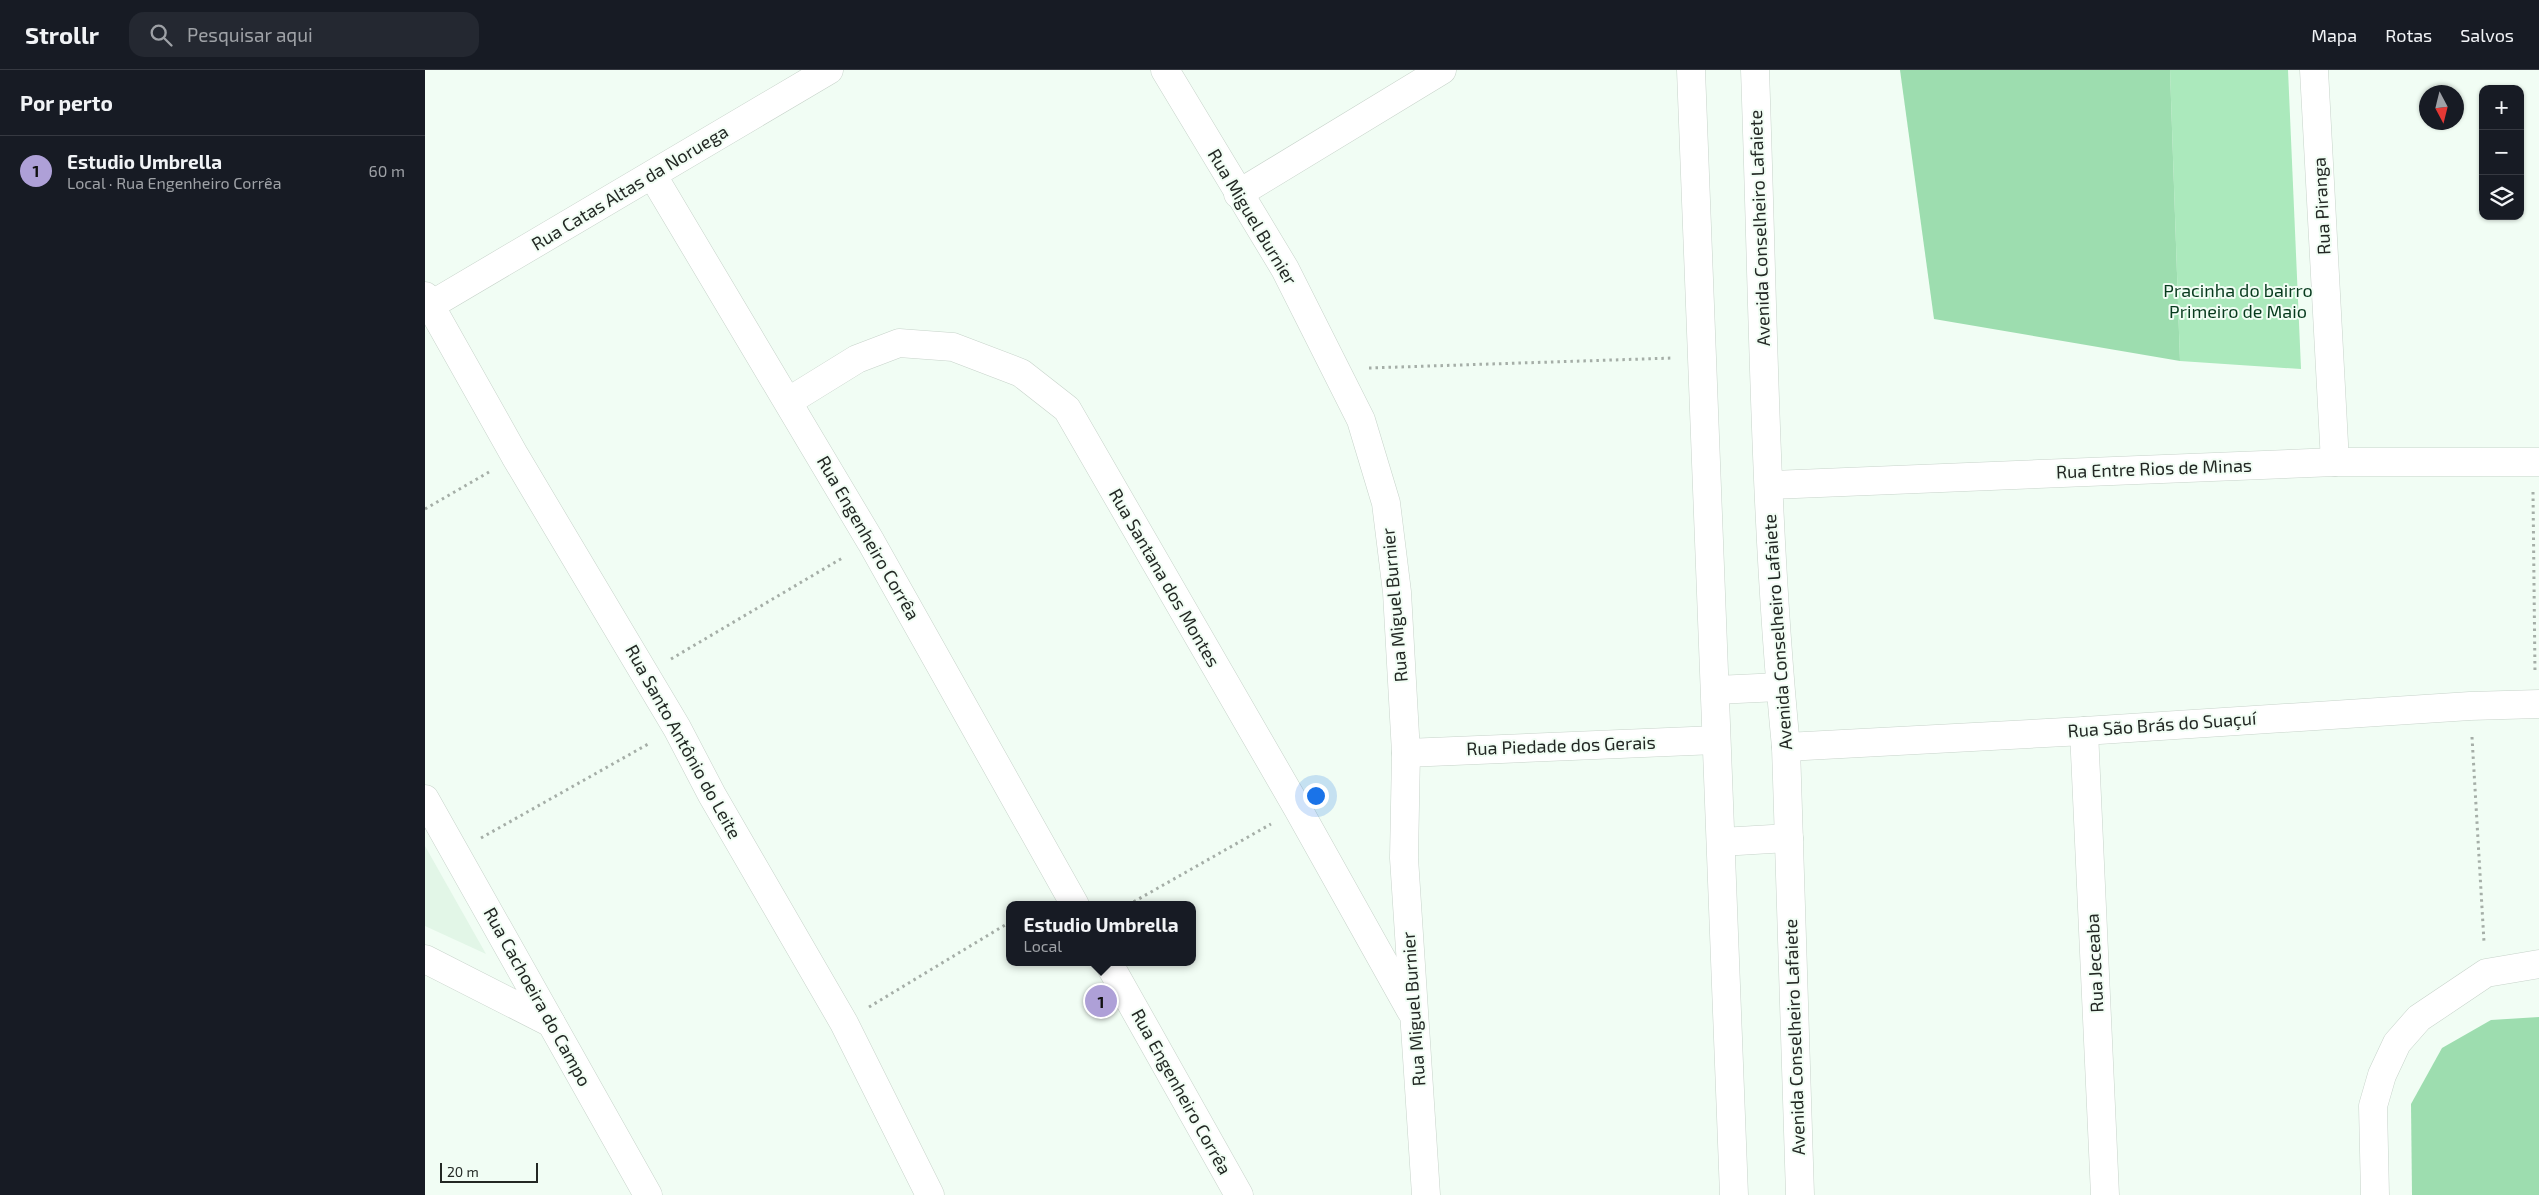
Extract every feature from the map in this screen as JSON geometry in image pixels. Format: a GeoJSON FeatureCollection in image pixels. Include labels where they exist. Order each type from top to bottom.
{"type":"FeatureCollection","features":[{"type":"Feature","properties":{"kind":"street","name":"Rua Miguel Burnier"},"geometry":{"type":"LineString","coordinates":[[1165,70],[1238,194],[1285,269],[1361,420],[1386,503],[1397,592],[1406,753],[1404,858],[1426,1195]]}},
{"type":"Feature","properties":{"kind":"street"},"geometry":{"type":"LineString","coordinates":[[1238,194],[1442,70]]}},
{"type":"Feature","properties":{"kind":"street"},"geometry":{"type":"LineString","coordinates":[[1691,70],[1734,1195]]}},
{"type":"Feature","properties":{"kind":"street","name":"Avenida Conselheiro Lafaiete"},"geometry":{"type":"LineString","coordinates":[[1755,70],[1770,485],[1780,687],[1786,746],[1800,1195]]}},
{"type":"Feature","properties":{"kind":"street","name":"Rua Piranga"},"geometry":{"type":"LineString","coordinates":[[2314,70],[2335,462]]}},
{"type":"Feature","properties":{"kind":"street","name":"Rua Catas Altas da Noruega"},"geometry":{"type":"LineString","coordinates":[[428,300],[653,176],[817,73]]}},
{"type":"Feature","properties":{"kind":"street","name":"Rua Engenheiro Corrêa"},"geometry":{"type":"LineString","coordinates":[[653,176],[789,401],[871,542],[1073,901]]}},
{"type":"Feature","properties":{"kind":"street","name":"Rua Santo Antônio do Leite"},"geometry":{"type":"LineString","coordinates":[[428,300],[515,456],[677,728],[712,796],[844,1022],[930,1195]]}},
{"type":"Feature","properties":{"kind":"street","name":"Rua Santana dos Montes"},"geometry":{"type":"LineString","coordinates":[[789,401],[857,359],[899,344],[953,347],[1021,372],[1067,409],[1298,809],[1414,1017]]}},
{"type":"Feature","properties":{"kind":"street","name":"Rua Entre Rios de Minas"},"geometry":{"type":"LineString","coordinates":[[1770,485],[2335,462],[2536,463]]}},
{"type":"Feature","properties":{"kind":"street"},"geometry":{"type":"LineString","coordinates":[[1716,690],[1780,687]]}},
{"type":"Feature","properties":{"kind":"street","name":"Rua São Brás do Suaçuí"},"geometry":{"type":"LineString","coordinates":[[1786,746],[2084,731],[2470,706],[2537,704]]}},
{"type":"Feature","properties":{"kind":"street","name":"Rua Jeceaba"},"geometry":{"type":"LineString","coordinates":[[2084,731],[2105,1195]]}},
{"type":"Feature","properties":{"kind":"street","name":"Rua Piedade dos Gerais"},"geometry":{"type":"LineString","coordinates":[[1406,753],[1716,740]]}},
{"type":"Feature","properties":{"kind":"street","name":"Rua Cachoeira do Campo"},"geometry":{"type":"LineString","coordinates":[[425,799],[648,1195]]}},
{"type":"Feature","properties":{"kind":"street"},"geometry":{"type":"LineString","coordinates":[[1721,842],[1789,838]]}},
{"type":"Feature","properties":{"kind":"street"},"geometry":{"type":"LineString","coordinates":[[425,959],[551,1023]]}},
{"type":"Feature","properties":{"kind":"street"},"geometry":{"type":"LineString","coordinates":[[2375,1195],[2373,1106],[2382,1075],[2397,1043],[2419,1018],[2485,973],[2539,964]]}},
{"type":"Feature","properties":{"kind":"street","name":"Rua Engenheiro Corrêa"},"geometry":{"type":"LineString","coordinates":[[1110,966],[1239,1195]]}},
{"type":"Feature","properties":{"kind":"path"},"geometry":{"type":"LineString","coordinates":[[1336,369],[1701,357]]}},
{"type":"Feature","properties":{"kind":"path"},"geometry":{"type":"LineString","coordinates":[[425,509],[515,456]]}},
{"type":"Feature","properties":{"kind":"path"},"geometry":{"type":"LineString","coordinates":[[2536,463],[2537,704]]}},
{"type":"Feature","properties":{"kind":"path"},"geometry":{"type":"LineString","coordinates":[[645,674],[871,542]]}},
{"type":"Feature","properties":{"kind":"path"},"geometry":{"type":"LineString","coordinates":[[2470,706],[2485,973]]}},
{"type":"Feature","properties":{"kind":"path"},"geometry":{"type":"LineString","coordinates":[[456,853],[677,728]]}},
{"type":"Feature","properties":{"kind":"path"},"geometry":{"type":"LineString","coordinates":[[1135,901],[1298,809]]}},
{"type":"Feature","properties":{"kind":"path"},"geometry":{"type":"LineString","coordinates":[[844,1022],[1006,924]]}},
{"type":"Feature","properties":{"kind":"shaded area"},"geometry":{"type":"Polygon","coordinates":[[[425,846],[486,954],[425,926],[425,846]]]}},
{"type":"Feature","properties":{"kind":"green space"},"geometry":{"type":"Polygon","coordinates":[[[1900,70],[2170,70],[2180,361],[1934,319],[1900,70]]]}},
{"type":"Feature","properties":{"kind":"green space","name":"Pracinha do bairro Primeiro de Maio"},"geometry":{"type":"Polygon","coordinates":[[[2170,70],[2288,70],[2301,369],[2180,361],[2170,70]]]}},
{"type":"Feature","properties":{"kind":"green space"},"geometry":{"type":"Polygon","coordinates":[[[2539,1017],[2539,1195],[2412,1195],[2411,1104],[2442,1048],[2491,1020],[2539,1017]]]}},
{"type":"Feature","properties":{"kind":"place","name":"Estudio Umbrella"},"geometry":{"type":"Point","coordinates":[1101,1001]}}]}
